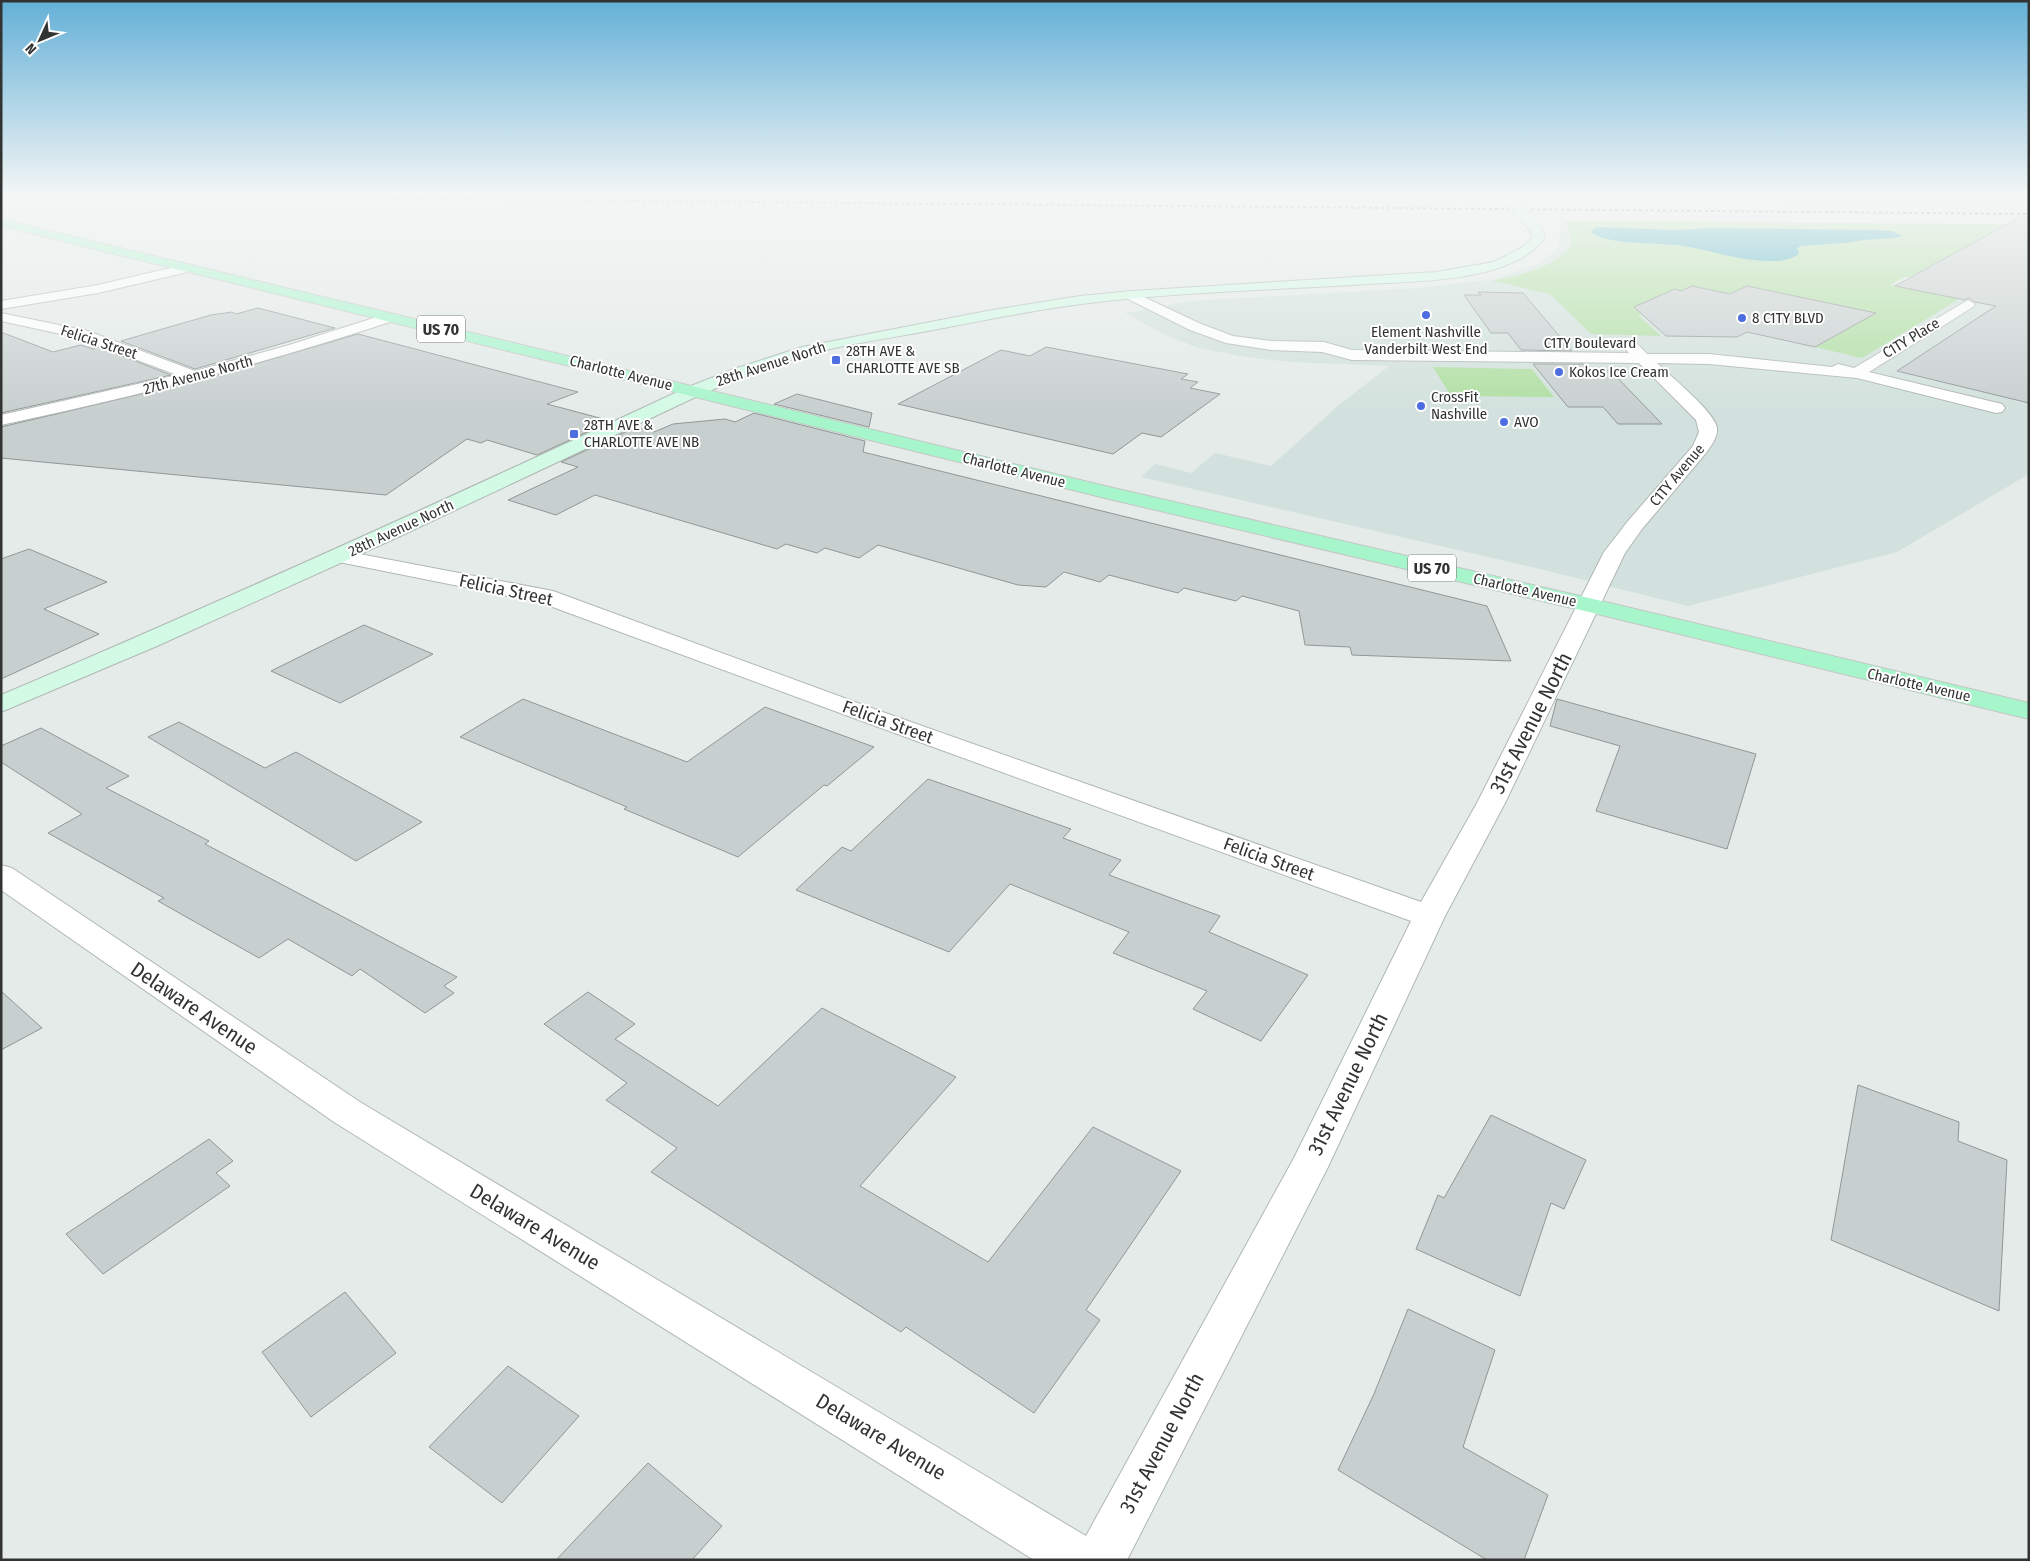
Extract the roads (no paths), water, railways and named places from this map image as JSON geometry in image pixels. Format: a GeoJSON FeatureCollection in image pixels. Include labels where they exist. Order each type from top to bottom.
{"type":"FeatureCollection","features":[{"type":"Feature","properties":{"kind":"main road","name":"Charlotte Avenue"},"geometry":{"type":"LineString","coordinates":[[187,268],[1105,492],[1589,605],[2029,711]]}},
{"type":"Feature","properties":{"kind":"main road","name":"28th Avenue North"},"geometry":{"type":"LineString","coordinates":[[1,704],[150,641],[339,556],[694,391],[743,371],[807,350],[987,315],[1080,300],[1436,276],[1482,268]]}},
{"type":"Feature","properties":{"kind":"street"},"geometry":{"type":"LineString","coordinates":[[1,306],[113,286],[187,268]]}},
{"type":"Feature","properties":{"kind":"street","name":"C1TY Boulevard"},"geometry":{"type":"LineString","coordinates":[[1131,296],[1207,332],[1224,338],[1266,345],[1324,347],[1333,351],[1352,354],[1642,357],[1733,360],[1855,374]]}},
{"type":"Feature","properties":{"kind":"street","name":"C1TY Place"},"geometry":{"type":"LineString","coordinates":[[1855,374],[1968,304]]}},
{"type":"Feature","properties":{"kind":"street","name":"Felicia Street"},"geometry":{"type":"LineString","coordinates":[[1,317],[83,334],[194,376]]}},
{"type":"Feature","properties":{"kind":"street","name":"27th Avenue North"},"geometry":{"type":"LineString","coordinates":[[1,420],[252,361],[391,317]]}},
{"type":"Feature","properties":{"kind":"street","name":"C1TY Boulevard"},"geometry":{"type":"LineString","coordinates":[[1324,347],[1335,342],[1348,341],[1686,345],[1730,349],[1795,360],[1996,408]]}},
{"type":"Feature","properties":{"kind":"street"},"geometry":{"type":"LineString","coordinates":[[1628,344],[1642,357]]}},
{"type":"Feature","properties":{"kind":"street","name":"C1TY Avenue"},"geometry":{"type":"LineString","coordinates":[[1589,605],[1615,552],[1641,518],[1700,449],[1710,431],[1702,415],[1642,357]]}},
{"type":"Feature","properties":{"kind":"street","name":"Felicia Street"},"geometry":{"type":"LineString","coordinates":[[339,556],[544,596],[868,715],[1429,916]]}},
{"type":"Feature","properties":{"kind":"street","name":"31st Avenue North"},"geometry":{"type":"LineString","coordinates":[[1100,1560],[1309,1167],[1429,916],[1491,803],[1589,605]]}},
{"type":"Feature","properties":{"kind":"street","name":"Delaware Avenue"},"geometry":{"type":"LineString","coordinates":[[1,875],[348,1112],[1080,1560]]}},
{"type":"Feature","properties":{"kind":"place","name":"Element Nashville Vanderbilt West End"},"geometry":{"type":"Point","coordinates":[1426,315]}},
{"type":"Feature","properties":{"kind":"place","name":"8 C1TY BLVD"},"geometry":{"type":"Point","coordinates":[1742,318]}},
{"type":"Feature","properties":{"kind":"place","name":"28TH AVE & CHARLOTTE AVE SB"},"geometry":{"type":"Point","coordinates":[836,360]}},
{"type":"Feature","properties":{"kind":"place","name":"Kokos Ice Cream"},"geometry":{"type":"Point","coordinates":[1559,372]}},
{"type":"Feature","properties":{"kind":"place","name":"CrossFit Nashville"},"geometry":{"type":"Point","coordinates":[1421,406]}},
{"type":"Feature","properties":{"kind":"place","name":"AVO"},"geometry":{"type":"Point","coordinates":[1504,422]}},
{"type":"Feature","properties":{"kind":"place","name":"28TH AVE & CHARLOTTE AVE NB"},"geometry":{"type":"Point","coordinates":[574,434]}}]}
